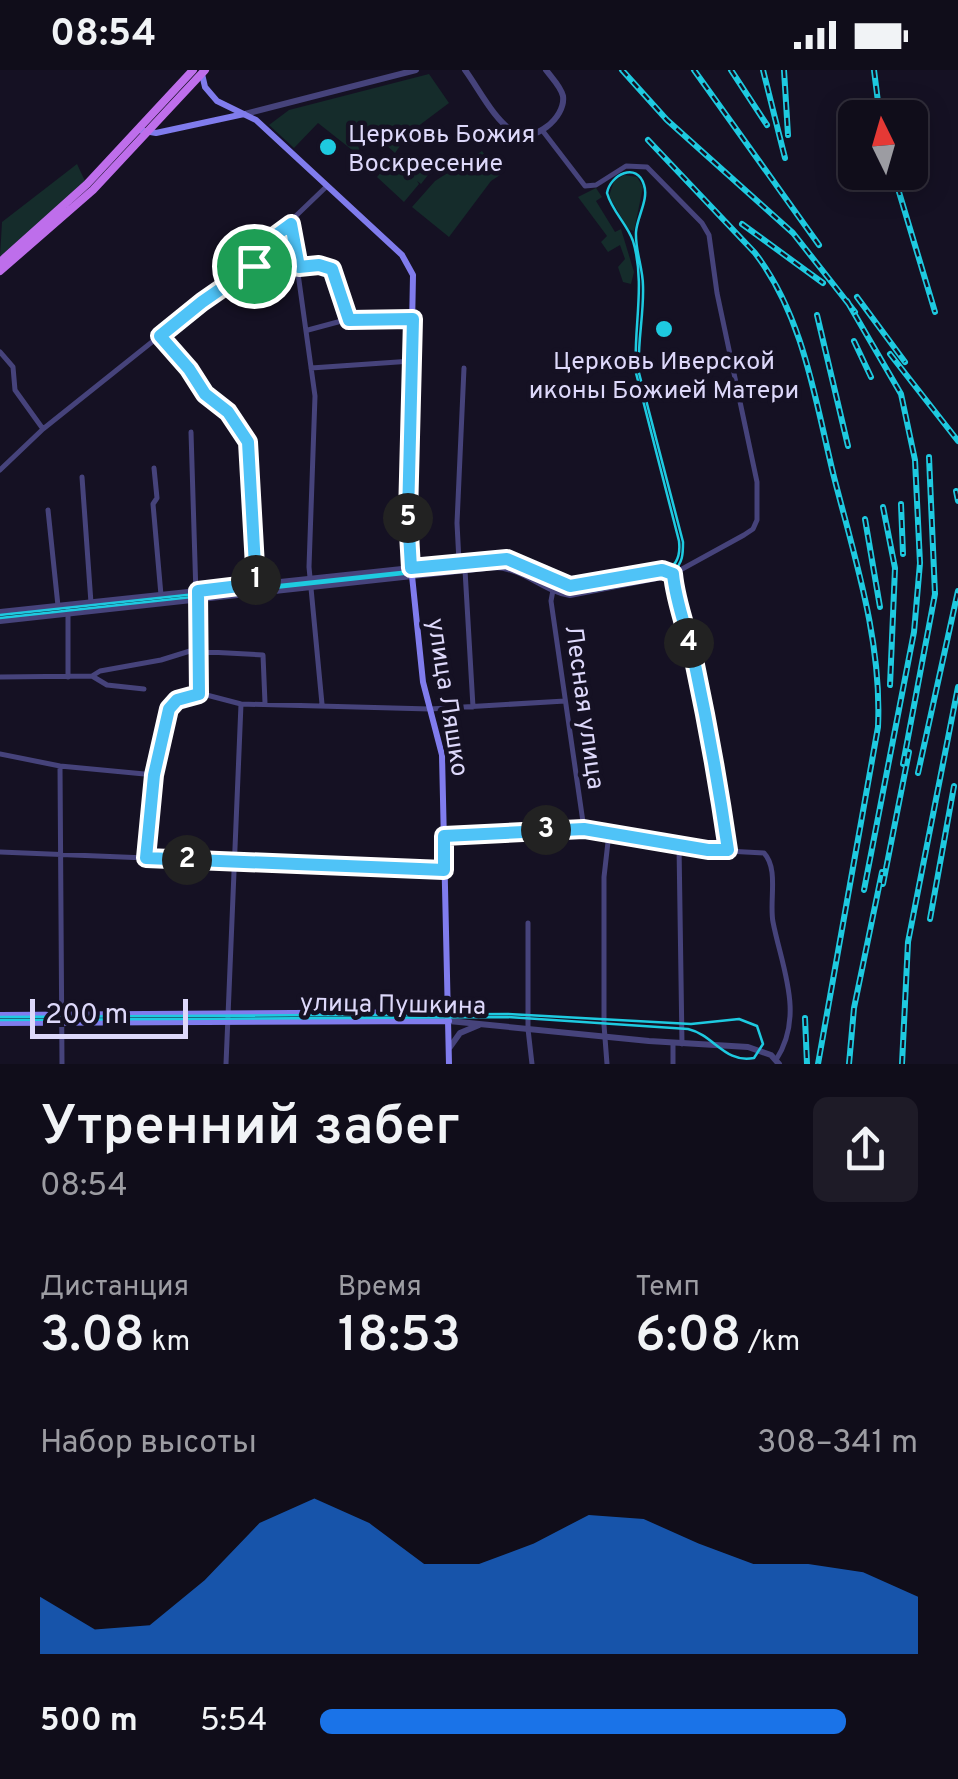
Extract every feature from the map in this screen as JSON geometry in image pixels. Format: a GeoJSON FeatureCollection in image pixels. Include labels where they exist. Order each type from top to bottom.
{"type":"FeatureCollection","features":[{"type":"Feature","properties":{"kind":"main road","name":"улица Ляшко"},"geometry":{"type":"LineString","coordinates":[[200,71],[205,87],[217,101],[256,120],[408,263],[414,284],[408,516],[423,682],[442,755],[449,1064]]}},
{"type":"Feature","properties":{"kind":"main road"},"geometry":{"type":"LineString","coordinates":[[0,271],[77,206],[200,71]]}},
{"type":"Feature","properties":{"kind":"main road"},"geometry":{"type":"LineString","coordinates":[[0,262],[143,132],[245,114]]}},
{"type":"Feature","properties":{"kind":"main road","name":"улица Пушкина"},"geometry":{"type":"LineString","coordinates":[[0,1019],[448,1017]]}},
{"type":"Feature","properties":{"kind":"street"},"geometry":{"type":"LineString","coordinates":[[245,114],[416,70]]}},
{"type":"Feature","properties":{"kind":"street"},"geometry":{"type":"LineString","coordinates":[[466,70],[512,131],[526,136],[542,130],[557,116],[563,101],[546,70]]}},
{"type":"Feature","properties":{"kind":"street"},"geometry":{"type":"LineString","coordinates":[[462,566],[507,568],[553,590],[576,595],[673,574],[753,529],[758,511],[757,482],[717,292],[710,234],[647,167],[620,168],[596,185],[582,184],[542,130]]}},
{"type":"Feature","properties":{"kind":"street"},"geometry":{"type":"LineString","coordinates":[[0,470],[44,429],[202,302],[261,261],[276,235],[327,186]]}},
{"type":"Feature","properties":{"kind":"street"},"geometry":{"type":"LineString","coordinates":[[291,224],[315,396],[310,583],[322,704]]}},
{"type":"Feature","properties":{"kind":"street"},"geometry":{"type":"LineString","coordinates":[[299,267],[319,265],[332,269],[349,320]]}},
{"type":"Feature","properties":{"kind":"street"},"geometry":{"type":"LineString","coordinates":[[308,330],[349,320],[413,319]]}},
{"type":"Feature","properties":{"kind":"street"},"geometry":{"type":"LineString","coordinates":[[160,336],[205,394],[228,412],[250,447],[256,584]]}},
{"type":"Feature","properties":{"kind":"street"},"geometry":{"type":"LineString","coordinates":[[0,352],[12,367],[15,390],[44,429]]}},
{"type":"Feature","properties":{"kind":"street"},"geometry":{"type":"LineString","coordinates":[[311,368],[412,361]]}},
{"type":"Feature","properties":{"kind":"street"},"geometry":{"type":"LineString","coordinates":[[464,368],[457,523],[472,706]]}},
{"type":"Feature","properties":{"kind":"street"},"geometry":{"type":"LineString","coordinates":[[190,432],[199,694]]}},
{"type":"Feature","properties":{"kind":"street"},"geometry":{"type":"LineString","coordinates":[[154,468],[157,498],[152,504],[160,595]]}},
{"type":"Feature","properties":{"kind":"street"},"geometry":{"type":"LineString","coordinates":[[82,478],[91,602]]}},
{"type":"Feature","properties":{"kind":"street"},"geometry":{"type":"LineString","coordinates":[[48,510],[58,606]]}},
{"type":"Feature","properties":{"kind":"street"},"geometry":{"type":"LineString","coordinates":[[0,620],[512,560],[570,586],[662,570],[673,574]]}},
{"type":"Feature","properties":{"kind":"street"},"geometry":{"type":"LineString","coordinates":[[673,574],[675,598],[692,651],[708,731],[728,850]]}},
{"type":"Feature","properties":{"kind":"street"},"geometry":{"type":"LineString","coordinates":[[0,612],[58,606],[68,610],[91,602],[160,595],[198,596],[256,584],[310,583]]}},
{"type":"Feature","properties":{"kind":"street","name":"Лесная улица"},"geometry":{"type":"LineString","coordinates":[[553,590],[551,602],[584,829]]}},
{"type":"Feature","properties":{"kind":"street"},"geometry":{"type":"LineString","coordinates":[[68,610],[68,677]]}},
{"type":"Feature","properties":{"kind":"street"},"geometry":{"type":"LineString","coordinates":[[0,678],[92,676],[125,665],[198,651],[263,655],[265,703]]}},
{"type":"Feature","properties":{"kind":"street"},"geometry":{"type":"LineString","coordinates":[[92,676],[107,685],[144,689]]}},
{"type":"Feature","properties":{"kind":"street"},"geometry":{"type":"LineString","coordinates":[[146,858],[154,775],[171,705],[199,694],[240,704],[430,709],[565,701]]}},
{"type":"Feature","properties":{"kind":"street"},"geometry":{"type":"LineString","coordinates":[[226,1064],[240,704]]}},
{"type":"Feature","properties":{"kind":"street"},"geometry":{"type":"LineString","coordinates":[[0,754],[60,766],[154,775]]}},
{"type":"Feature","properties":{"kind":"street"},"geometry":{"type":"LineString","coordinates":[[60,766],[62,1064]]}},
{"type":"Feature","properties":{"kind":"street"},"geometry":{"type":"LineString","coordinates":[[444,836],[584,829],[679,845],[764,853],[771,862],[772,919],[785,967],[790,1009],[788,1036],[778,1062]]}},
{"type":"Feature","properties":{"kind":"street"},"geometry":{"type":"LineString","coordinates":[[607,1064],[604,878],[608,833]]}},
{"type":"Feature","properties":{"kind":"street"},"geometry":{"type":"LineString","coordinates":[[673,1064],[678,1043],[679,845]]}},
{"type":"Feature","properties":{"kind":"street"},"geometry":{"type":"LineString","coordinates":[[0,852],[444,870]]}},
{"type":"Feature","properties":{"kind":"street"},"geometry":{"type":"LineString","coordinates":[[528,922],[532,1064]]}},
{"type":"Feature","properties":{"kind":"street","name":"улица Пушкина"},"geometry":{"type":"LineString","coordinates":[[448,1017],[606,1037],[748,1046],[778,1062]]}},
{"type":"Feature","properties":{"kind":"street"},"geometry":{"type":"LineString","coordinates":[[450,1047],[460,1032],[487,1024]]}},
{"type":"Feature","properties":{"kind":"green space"},"geometry":{"type":"Polygon","coordinates":[[[429,74],[449,103],[409,133],[395,153],[374,134],[356,153],[318,123],[294,148],[269,125],[289,110],[429,74]]]}},
{"type":"Feature","properties":{"kind":"green space"},"geometry":{"type":"Polygon","coordinates":[[[482,151],[500,175],[491,181],[449,237],[412,207],[435,181],[482,151]]]}},
{"type":"Feature","properties":{"kind":"green space"},"geometry":{"type":"Polygon","coordinates":[[[396,155],[428,175],[421,184],[417,181],[419,184],[404,202],[377,177],[396,155]]]}},
{"type":"Feature","properties":{"kind":"green space"},"geometry":{"type":"Polygon","coordinates":[[[77,164],[85,181],[0,257],[2,222],[77,164]]]}},
{"type":"Feature","properties":{"kind":"green space"},"geometry":{"type":"Polygon","coordinates":[[[624,175],[637,177],[643,187],[634,231],[628,229],[609,196],[614,181],[624,175]]]}},
{"type":"Feature","properties":{"kind":"green space"},"geometry":{"type":"Polygon","coordinates":[[[596,188],[602,197],[596,201],[615,232],[621,229],[634,272],[631,284],[623,282],[618,267],[625,259],[620,245],[608,252],[601,242],[607,236],[578,197],[596,188]]]}},
{"type":"Feature","properties":{"kind":"tram line"},"geometry":{"type":"LineString","coordinates":[[0,615],[495,562],[516,565],[570,590],[669,569],[678,558],[679,541],[636,373],[637,257],[633,241],[607,193],[613,181],[624,173],[641,178],[644,202],[636,232],[643,286],[639,373],[683,542],[681,562],[673,571],[621,586],[567,592],[515,568],[495,564],[0,618]]}},
{"type":"Feature","properties":{"kind":"tram line"},"geometry":{"type":"LineString","coordinates":[[0,1017],[508,1014],[691,1024],[739,1019],[757,1026],[763,1044],[754,1058],[744,1059],[688,1029],[508,1017],[0,1020]]}},
{"type":"Feature","properties":{"kind":"railway"},"geometry":{"type":"LineString","coordinates":[[622,70],[667,120],[793,233],[855,312]]}},
{"type":"Feature","properties":{"kind":"railway"},"geometry":{"type":"LineString","coordinates":[[694,70],[819,245]]}},
{"type":"Feature","properties":{"kind":"railway"},"geometry":{"type":"LineString","coordinates":[[731,70],[767,125]]}},
{"type":"Feature","properties":{"kind":"railway"},"geometry":{"type":"LineString","coordinates":[[763,70],[785,158]]}},
{"type":"Feature","properties":{"kind":"railway"},"geometry":{"type":"LineString","coordinates":[[784,70],[788,135]]}},
{"type":"Feature","properties":{"kind":"railway"},"geometry":{"type":"LineString","coordinates":[[874,70],[878,100]]}},
{"type":"Feature","properties":{"kind":"railway"},"geometry":{"type":"LineString","coordinates":[[648,140],[755,253],[785,304],[814,389],[871,632],[878,727],[818,1064]]}},
{"type":"Feature","properties":{"kind":"railway"},"geometry":{"type":"LineString","coordinates":[[898,190],[935,312]]}},
{"type":"Feature","properties":{"kind":"railway"},"geometry":{"type":"LineString","coordinates":[[742,224],[823,283]]}},
{"type":"Feature","properties":{"kind":"railway"},"geometry":{"type":"LineString","coordinates":[[857,297],[905,362]]}},
{"type":"Feature","properties":{"kind":"railway"},"geometry":{"type":"LineString","coordinates":[[847,301],[901,394],[915,460],[920,563],[914,632],[864,890]]}},
{"type":"Feature","properties":{"kind":"railway"},"geometry":{"type":"LineString","coordinates":[[817,315],[848,446]]}},
{"type":"Feature","properties":{"kind":"railway"},"geometry":{"type":"LineString","coordinates":[[854,341],[871,377]]}},
{"type":"Feature","properties":{"kind":"railway"},"geometry":{"type":"LineString","coordinates":[[890,354],[958,441]]}},
{"type":"Feature","properties":{"kind":"railway"},"geometry":{"type":"LineString","coordinates":[[903,764],[935,594],[929,457]]}},
{"type":"Feature","properties":{"kind":"railway"},"geometry":{"type":"LineString","coordinates":[[956,491],[958,501]]}},
{"type":"Feature","properties":{"kind":"railway"},"geometry":{"type":"LineString","coordinates":[[901,504],[903,554]]}},
{"type":"Feature","properties":{"kind":"railway"},"geometry":{"type":"LineString","coordinates":[[883,507],[895,568],[890,685]]}},
{"type":"Feature","properties":{"kind":"railway"},"geometry":{"type":"LineString","coordinates":[[865,519],[880,607]]}},
{"type":"Feature","properties":{"kind":"railway"},"geometry":{"type":"LineString","coordinates":[[918,773],[958,591]]}},
{"type":"Feature","properties":{"kind":"railway"},"geometry":{"type":"LineString","coordinates":[[902,1064],[908,942],[958,687]]}},
{"type":"Feature","properties":{"kind":"railway"},"geometry":{"type":"LineString","coordinates":[[883,884],[909,752]]}},
{"type":"Feature","properties":{"kind":"railway"},"geometry":{"type":"LineString","coordinates":[[930,919],[954,786]]}},
{"type":"Feature","properties":{"kind":"railway"},"geometry":{"type":"LineString","coordinates":[[849,1064],[854,1008],[882,872]]}},
{"type":"Feature","properties":{"kind":"railway"},"geometry":{"type":"LineString","coordinates":[[805,1018],[807,1064]]}},
{"type":"Feature","properties":{"kind":"place","name":"Церковь Божия Воскресение"},"geometry":{"type":"Point","coordinates":[328,147]}},
{"type":"Feature","properties":{"kind":"place","name":"Церковь Иверской иконы Божией Матери"},"geometry":{"type":"Point","coordinates":[664,329]}},
{"type":"Feature","properties":{"kind":"route"},"geometry":{"type":"LineString","coordinates":[[291,224],[299,267],[319,265],[332,269],[349,320],[413,319],[408,516],[411,568],[507,559],[570,586],[662,570],[673,574],[675,598],[692,651],[708,731],[728,850],[572,829],[444,836],[444,870],[146,858],[146,826],[169,709],[177,700],[199,694],[198,591],[256,584],[250,447],[228,412],[205,394],[160,336],[254,266],[276,235],[291,224]]}}]}
